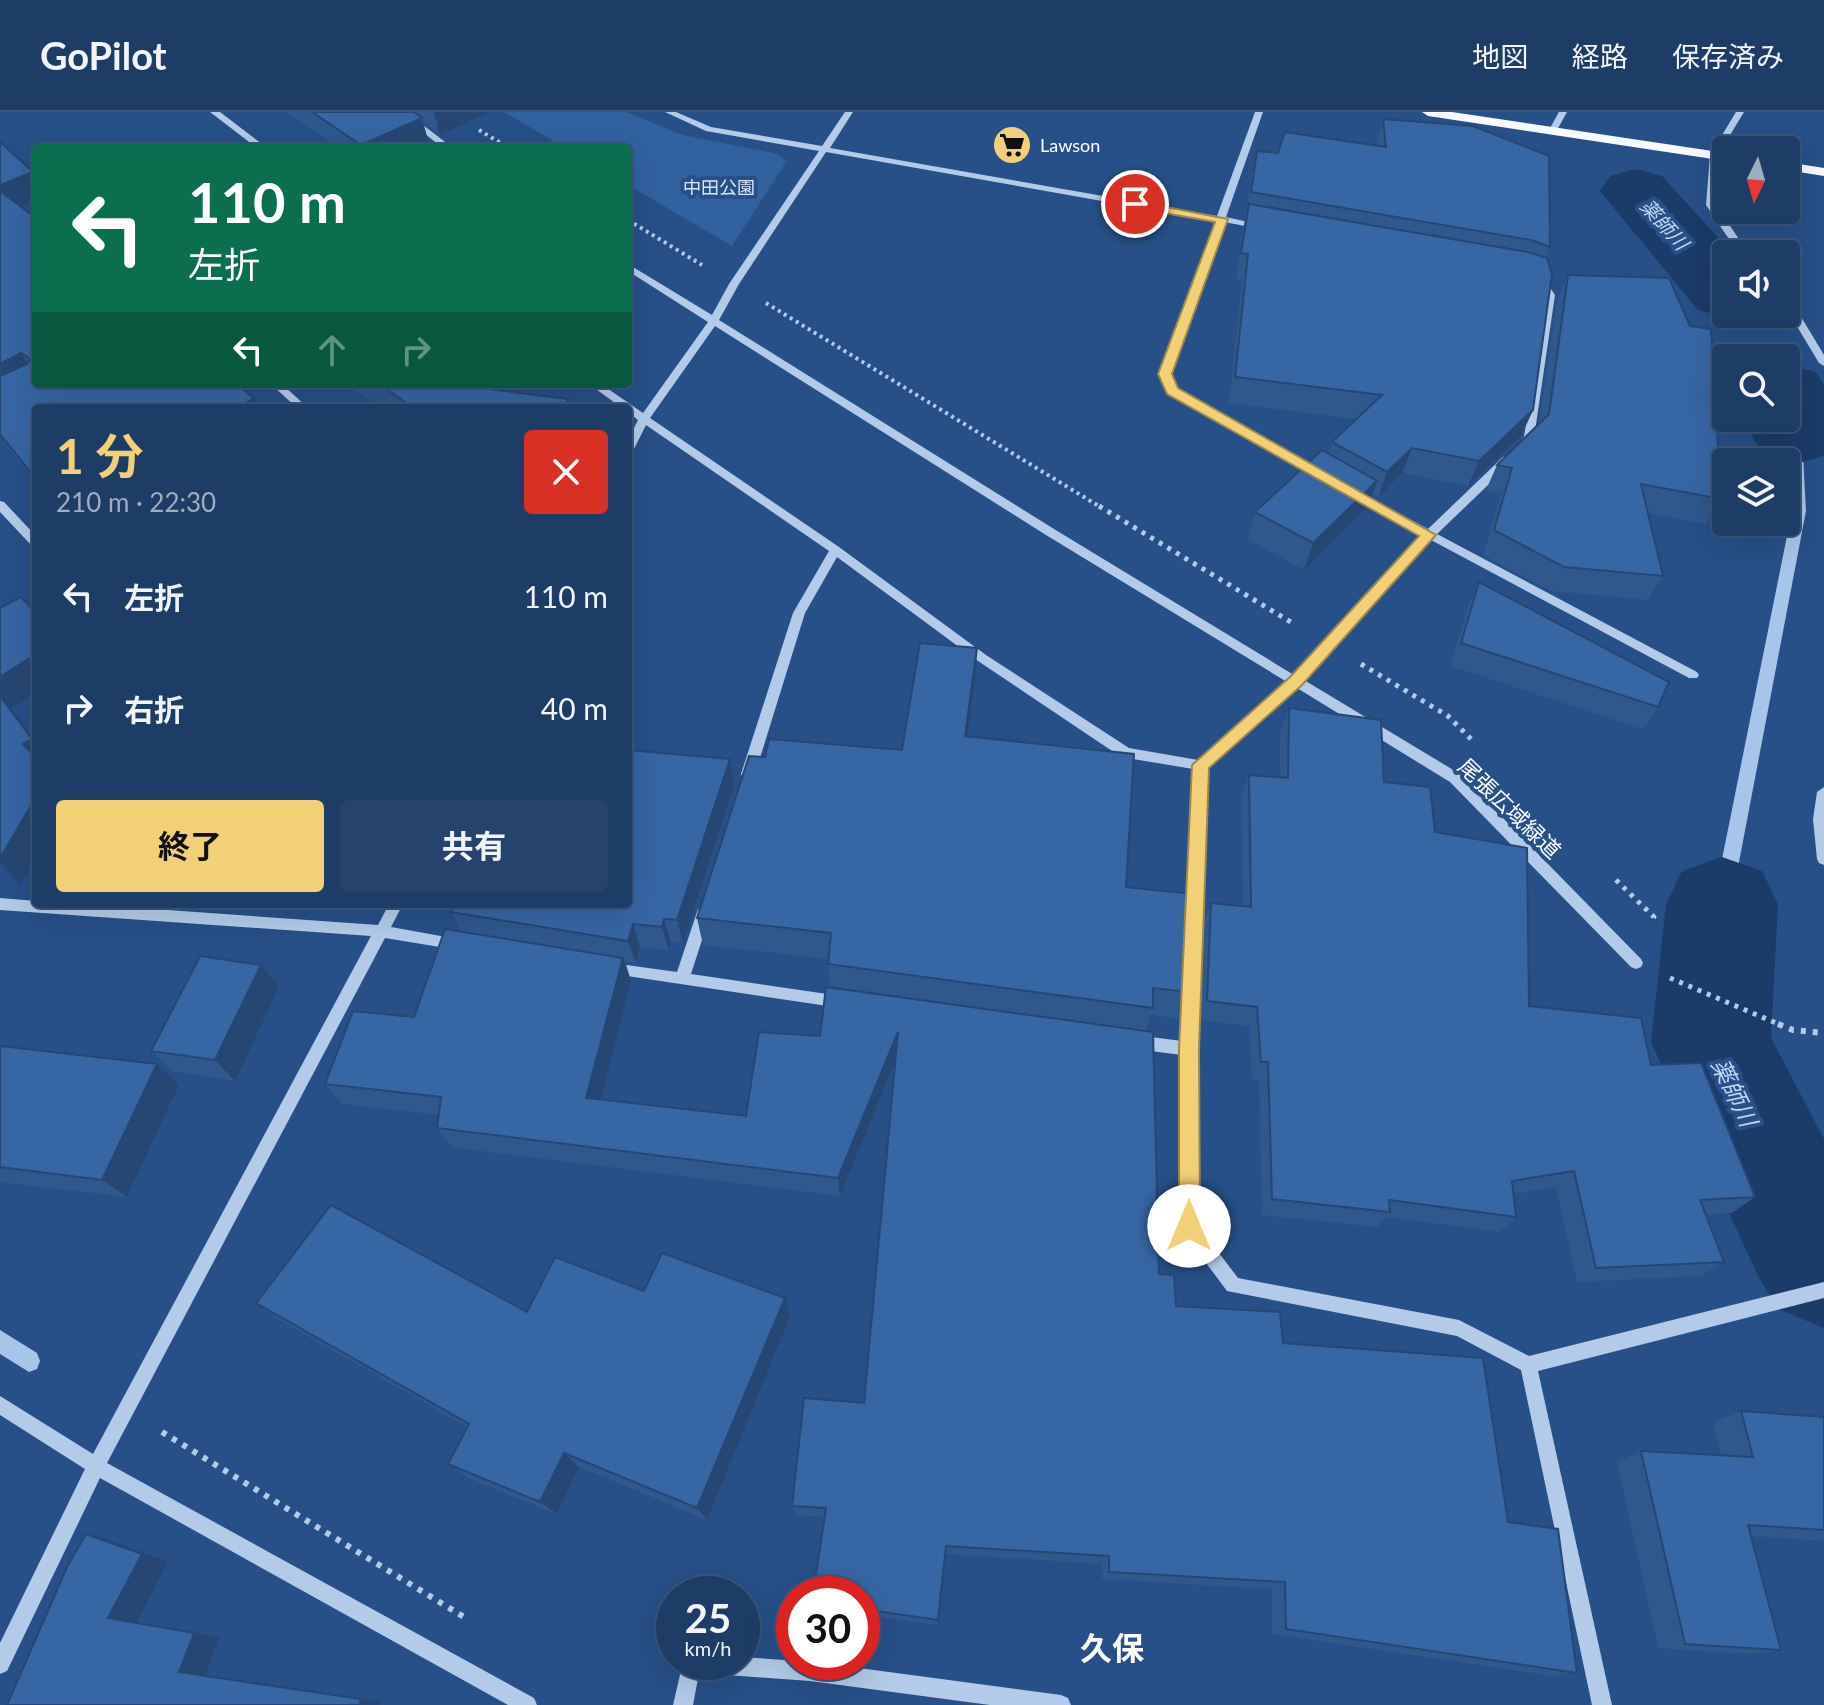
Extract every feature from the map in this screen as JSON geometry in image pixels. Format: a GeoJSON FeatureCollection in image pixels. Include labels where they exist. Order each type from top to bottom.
{"type":"FeatureCollection","features":[{"type":"Feature","properties":{"kind":"main road"},"geometry":{"type":"LineString","coordinates":[[1428,112],[1712,155]]}},
{"type":"Feature","properties":{"kind":"main road"},"geometry":{"type":"LineString","coordinates":[[1800,168],[1824,172]]}},
{"type":"Feature","properties":{"kind":"street"},"geometry":{"type":"LineString","coordinates":[[214,112],[258,144]]}},
{"type":"Feature","properties":{"kind":"street"},"geometry":{"type":"LineString","coordinates":[[401,112],[444,144]]}},
{"type":"Feature","properties":{"kind":"street"},"geometry":{"type":"LineString","coordinates":[[669,112],[709,129],[1269,228]]}},
{"type":"Feature","properties":{"kind":"street"},"geometry":{"type":"LineString","coordinates":[[632,443],[644,419],[713,322],[734,284],[849,112]]}},
{"type":"Feature","properties":{"kind":"street"},"geometry":{"type":"LineString","coordinates":[[1259,112],[1165,374],[1166,382],[1180,397],[1332,482]]}},
{"type":"Feature","properties":{"kind":"street"},"geometry":{"type":"LineString","coordinates":[[1553,130],[1563,112]]}},
{"type":"Feature","properties":{"kind":"street"},"geometry":{"type":"LineString","coordinates":[[1729,136],[1740,112]]}},
{"type":"Feature","properties":{"kind":"street","name":"尾張広域緑道"},"geometry":{"type":"LineString","coordinates":[[632,270],[1455,778],[1636,963]]}},
{"type":"Feature","properties":{"kind":"street"},"geometry":{"type":"LineString","coordinates":[[1533,276],[1542,280],[1550,295],[1529,438],[1429,535],[1296,681],[1200,765],[1189,1049],[1189,1226],[1233,1285],[1459,1328],[1528,1365],[1824,1290]]}},
{"type":"Feature","properties":{"kind":"street"},"geometry":{"type":"LineString","coordinates":[[1800,323],[1824,363]]}},
{"type":"Feature","properties":{"kind":"street"},"geometry":{"type":"LineString","coordinates":[[280,388],[298,404]]}},
{"type":"Feature","properties":{"kind":"street"},"geometry":{"type":"LineString","coordinates":[[600,388],[623,404]]}},
{"type":"Feature","properties":{"kind":"street"},"geometry":{"type":"LineString","coordinates":[[632,411],[835,550],[982,658],[1126,753],[1200,765]]}},
{"type":"Feature","properties":{"kind":"street"},"geometry":{"type":"LineString","coordinates":[[1346,489],[1693,675]]}},
{"type":"Feature","properties":{"kind":"street"},"geometry":{"type":"LineString","coordinates":[[0,505],[32,539]]}},
{"type":"Feature","properties":{"kind":"street"},"geometry":{"type":"LineString","coordinates":[[743,789],[799,613],[835,550]]}},
{"type":"Feature","properties":{"kind":"street"},"geometry":{"type":"LineString","coordinates":[[1824,792],[1820,819],[1824,859]]}},
{"type":"Feature","properties":{"kind":"street"},"geometry":{"type":"LineString","coordinates":[[682,980],[710,892]]}},
{"type":"Feature","properties":{"kind":"street"},"geometry":{"type":"LineString","coordinates":[[0,904],[32,906]]}},
{"type":"Feature","properties":{"kind":"street"},"geometry":{"type":"LineString","coordinates":[[57,908],[382,931],[472,946]]}},
{"type":"Feature","properties":{"kind":"street"},"geometry":{"type":"LineString","coordinates":[[0,1664],[96,1466],[394,908]]}},
{"type":"Feature","properties":{"kind":"street"},"geometry":{"type":"LineString","coordinates":[[592,965],[857,1004]]}},
{"type":"Feature","properties":{"kind":"street"},"geometry":{"type":"LineString","coordinates":[[1126,1041],[1189,1049]]}},
{"type":"Feature","properties":{"kind":"street"},"geometry":{"type":"LineString","coordinates":[[1528,1365],[1602,1705]]}},
{"type":"Feature","properties":{"kind":"street"},"geometry":{"type":"LineString","coordinates":[[0,1405],[96,1466],[527,1705]]}},
{"type":"Feature","properties":{"kind":"street"},"geometry":{"type":"LineString","coordinates":[[683,1705],[692,1663],[810,1671],[1061,1705]]}},
{"type":"Feature","properties":{"kind":"path"},"geometry":{"type":"LineString","coordinates":[[1683,984],[1793,1030],[1824,1033]]}},
{"type":"Feature","properties":{"kind":"path"},"geometry":{"type":"LineString","coordinates":[[127,1410],[479,1626]]}},
{"type":"Feature","properties":{"kind":"green space","name":"中田公園"},"geometry":{"type":"Polygon","coordinates":[[[504,112],[626,112],[682,135],[778,154],[786,162],[732,246],[632,187],[632,144],[558,144],[504,112]]]}},
{"type":"Feature","properties":{"kind":"building"},"geometry":{"type":"Polygon","coordinates":[[[312,112],[414,112],[422,118],[363,144],[312,112]]]}},
{"type":"Feature","properties":{"kind":"building"},"geometry":{"type":"Polygon","coordinates":[[[1383,119],[1473,126],[1549,156],[1550,247],[1531,240],[1251,192],[1257,151],[1278,153],[1285,132],[1386,147],[1383,119]]]}},
{"type":"Feature","properties":{"kind":"building"},"geometry":{"type":"Polygon","coordinates":[[[0,142],[32,172],[0,185],[0,142]]]}},
{"type":"Feature","properties":{"kind":"building"},"geometry":{"type":"Polygon","coordinates":[[[0,191],[32,215],[32,388],[241,388],[254,398],[244,404],[32,404],[32,474],[0,434],[0,376],[27,364],[30,359],[21,353],[0,364],[0,191]]]}},
{"type":"Feature","properties":{"kind":"building"},"geometry":{"type":"Polygon","coordinates":[[[1249,204],[1528,252],[1547,258],[1552,274],[1533,410],[1479,461],[1412,448],[1387,472],[1332,442],[1382,395],[1235,377],[1248,254],[1241,253],[1249,204]]]}},
{"type":"Feature","properties":{"kind":"building"},"geometry":{"type":"Polygon","coordinates":[[[1568,275],[1669,278],[1690,326],[1711,329],[1712,432],[1717,432],[1718,448],[1712,448],[1712,497],[1641,484],[1663,576],[1564,567],[1494,530],[1512,468],[1497,465],[1549,414],[1568,275]]]}},
{"type":"Feature","properties":{"kind":"building"},"geometry":{"type":"Polygon","coordinates":[[[386,388],[491,388],[568,399],[566,404],[408,404],[386,388]]]}},
{"type":"Feature","properties":{"kind":"building"},"geometry":{"type":"Polygon","coordinates":[[[1322,450],[1377,481],[1313,543],[1255,512],[1322,450]]]}},
{"type":"Feature","properties":{"kind":"building"},"geometry":{"type":"Polygon","coordinates":[[[1479,582],[1669,682],[1658,707],[1461,643],[1479,582]]]}},
{"type":"Feature","properties":{"kind":"building"},"geometry":{"type":"Polygon","coordinates":[[[21,597],[32,609],[32,657],[0,677],[0,608],[21,597]]]}},
{"type":"Feature","properties":{"kind":"building"},"geometry":{"type":"Polygon","coordinates":[[[920,643],[977,648],[965,736],[1134,754],[1126,887],[1193,894],[1189,992],[1153,988],[1153,1008],[828,964],[831,933],[697,918],[749,756],[765,757],[769,739],[902,750],[920,643]]]}},
{"type":"Feature","properties":{"kind":"building"},"geometry":{"type":"Polygon","coordinates":[[[0,696],[32,739],[23,744],[32,754],[32,804],[0,858],[0,696]]]}},
{"type":"Feature","properties":{"kind":"building"},"geometry":{"type":"Polygon","coordinates":[[[1289,708],[1381,720],[1384,782],[1430,787],[1435,832],[1527,848],[1529,1006],[1641,1018],[1651,1065],[1701,1063],[1755,1197],[1700,1200],[1724,1262],[1596,1268],[1574,1171],[1512,1181],[1516,1217],[1389,1200],[1390,1212],[1272,1199],[1268,1062],[1261,1062],[1257,1007],[1207,1001],[1211,903],[1251,907],[1249,775],[1288,778],[1289,708]]]}},
{"type":"Feature","properties":{"kind":"building"},"geometry":{"type":"Polygon","coordinates":[[[632,750],[730,759],[677,920],[664,919],[662,927],[633,924],[628,941],[451,912],[452,908],[632,908],[632,750]]]}},
{"type":"Feature","properties":{"kind":"building"},"geometry":{"type":"Polygon","coordinates":[[[445,929],[623,958],[586,1098],[746,1116],[759,1032],[820,1036],[826,987],[1153,1032],[1159,1274],[1174,1275],[1176,1306],[1280,1312],[1283,1343],[1483,1358],[1508,1522],[1558,1529],[1577,1673],[1286,1629],[1285,1582],[1109,1572],[1109,1556],[946,1546],[938,1620],[880,1612],[880,1576],[816,1576],[826,1508],[792,1506],[804,1398],[864,1403],[898,1032],[838,1178],[437,1128],[441,1097],[325,1084],[353,1011],[414,1017],[445,929]]]}},
{"type":"Feature","properties":{"kind":"building"},"geometry":{"type":"Polygon","coordinates":[[[200,956],[261,965],[215,1060],[151,1051],[200,956]]]}},
{"type":"Feature","properties":{"kind":"building"},"geometry":{"type":"Polygon","coordinates":[[[0,1046],[157,1064],[102,1180],[0,1167],[0,1046]]]}},
{"type":"Feature","properties":{"kind":"building"},"geometry":{"type":"Polygon","coordinates":[[[331,1205],[527,1312],[555,1257],[644,1291],[662,1253],[785,1298],[697,1508],[564,1453],[540,1502],[448,1464],[469,1424],[256,1303],[331,1205]]]}},
{"type":"Feature","properties":{"kind":"building"},"geometry":{"type":"Polygon","coordinates":[[[1741,1411],[1824,1417],[1824,1530],[1748,1525],[1781,1650],[1685,1644],[1641,1451],[1753,1457],[1741,1411]]]}},
{"type":"Feature","properties":{"kind":"building"},"geometry":{"type":"Polygon","coordinates":[[[86,1534],[142,1554],[108,1618],[194,1633],[179,1672],[361,1699],[360,1704],[372,1705],[7,1705],[67,1567],[86,1534]]]}},
{"type":"Feature","properties":{"kind":"waterway","name":"薬師川"},"geometry":{"type":"LineString","coordinates":[[1636,191],[1712,277]]}},
{"type":"Feature","properties":{"kind":"waterway","name":"薬師川"},"geometry":{"type":"LineString","coordinates":[[1794,432],[1795,436]]}},
{"type":"Feature","properties":{"kind":"waterway"},"geometry":{"type":"LineString","coordinates":[[1722,904],[1799,511],[1795,436]]}},
{"type":"Feature","properties":{"kind":"waterway","name":"薬師川"},"geometry":{"type":"LineString","coordinates":[[1722,904],[1711,1042],[1804,1232],[1824,1263]]}},
{"type":"Feature","properties":{"kind":"waterway"},"geometry":{"type":"LineString","coordinates":[[0,1341],[29,1361]]}},
{"type":"Feature","properties":{"kind":"place","name":"Lawson"},"geometry":{"type":"Point","coordinates":[1012,145]}},
{"type":"Feature","properties":{"kind":"district","name":"久保"},"geometry":{"type":"Point","coordinates":[1112,1647]}},
{"type":"Feature","properties":{"kind":"route"},"geometry":{"type":"LineString","coordinates":[[1135,204],[1222,219],[1165,374],[1172,391],[1429,535],[1296,681],[1200,765],[1189,1049],[1189,1226]]}}]}
